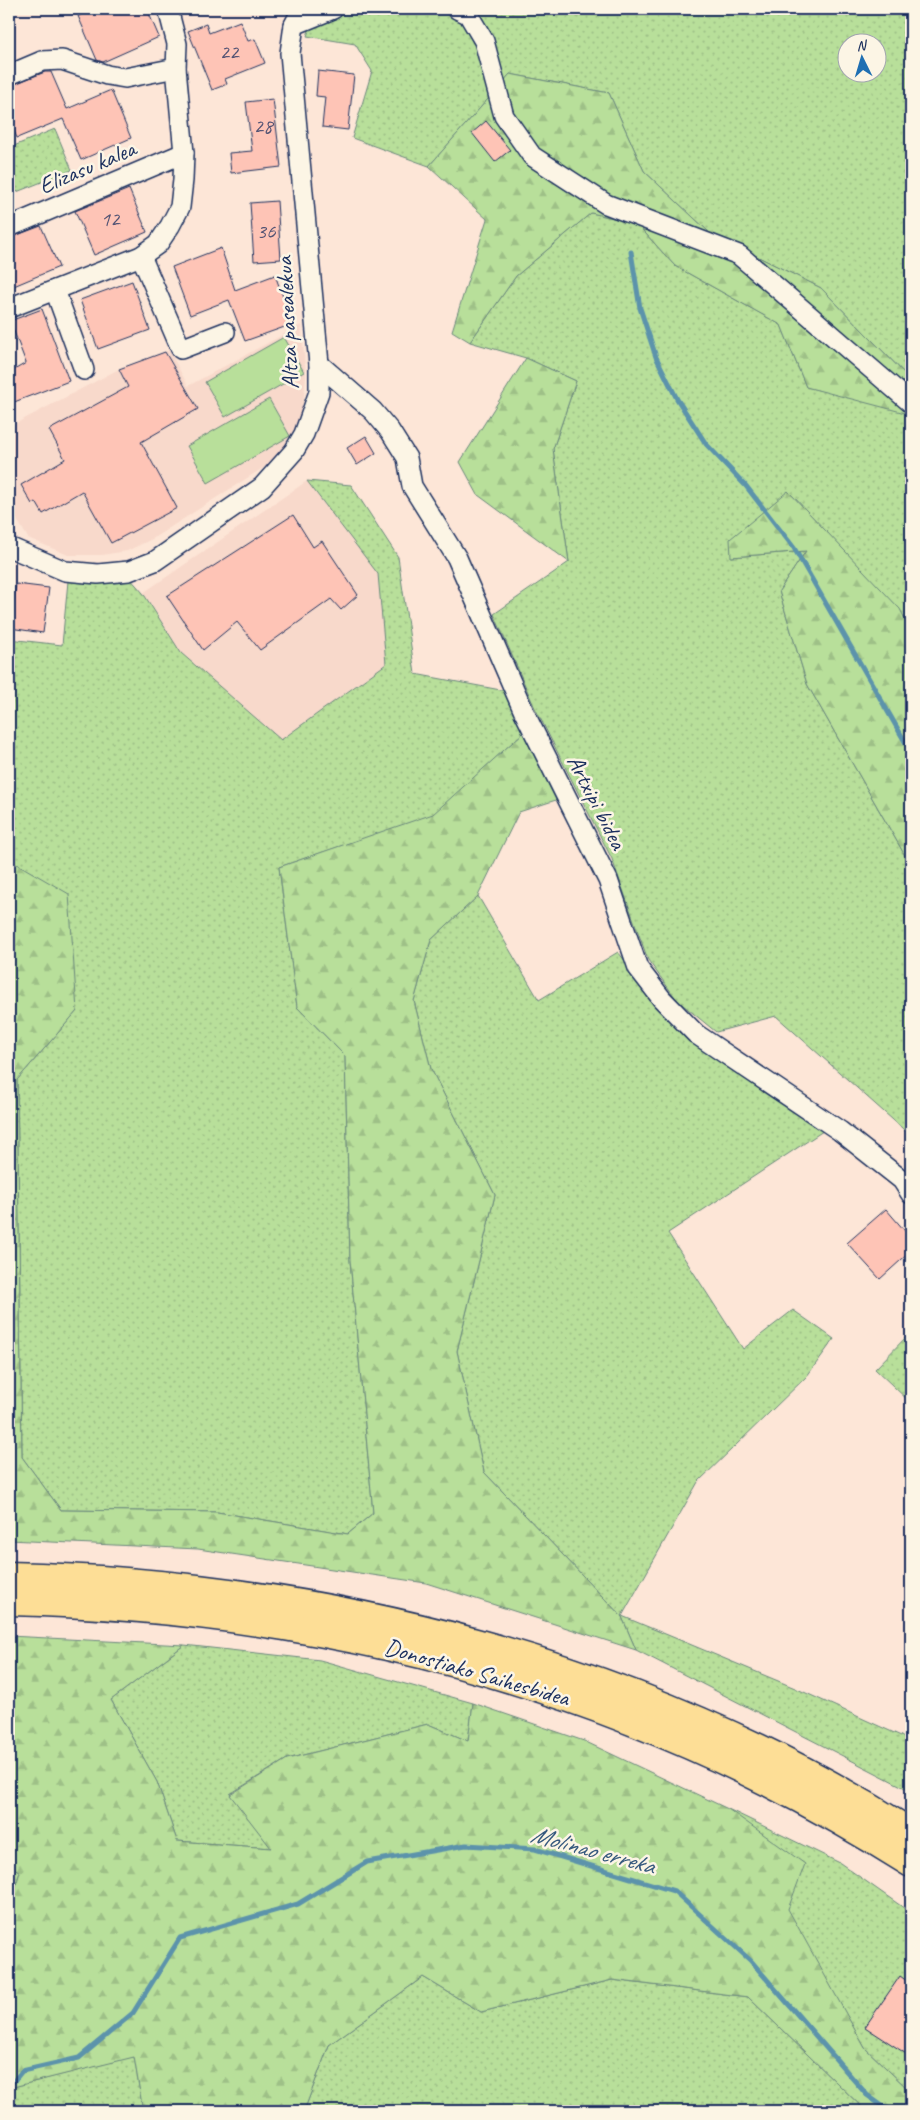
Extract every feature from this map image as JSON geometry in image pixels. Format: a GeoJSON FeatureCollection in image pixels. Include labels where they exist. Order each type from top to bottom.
{"type":"FeatureCollection","features":[{"type":"Feature","properties":{"kind":"highway","name":"Donostiako Saihesbidea"},"geometry":{"type":"LineString","coordinates":[[9,1576],[141,1582],[268,1597],[406,1624],[479,1644],[612,1687],[731,1736],[822,1782],[911,1833]]}},
{"type":"Feature","properties":{"kind":"highway","name":"Donostiako Saihesbidea"},"geometry":{"type":"LineString","coordinates":[[9,1600],[138,1606],[263,1621],[342,1635],[473,1666],[602,1710],[720,1759],[810,1804],[911,1863]]}},
{"type":"Feature","properties":{"kind":"street"},"geometry":{"type":"LineString","coordinates":[[9,308],[140,256],[158,244],[180,207],[184,153],[176,68],[177,44],[168,9]]}},
{"type":"Feature","properties":{"kind":"street"},"geometry":{"type":"LineString","coordinates":[[298,17],[333,9]]}},
{"type":"Feature","properties":{"kind":"street"},"geometry":{"type":"LineString","coordinates":[[457,9],[468,14],[484,41],[504,116],[532,156],[606,204],[739,256],[911,403]]}},
{"type":"Feature","properties":{"kind":"street","name":"Altza pasealekua"},"geometry":{"type":"LineString","coordinates":[[9,547],[65,572],[106,574],[129,571],[155,561],[262,487],[294,451],[304,434],[320,392],[290,53],[298,17]]}},
{"type":"Feature","properties":{"kind":"street"},"geometry":{"type":"LineString","coordinates":[[9,74],[42,61],[62,60],[107,75],[124,78],[176,68]]}},
{"type":"Feature","properties":{"kind":"street","name":"Elizasu kalea"},"geometry":{"type":"LineString","coordinates":[[9,227],[184,153]]}},
{"type":"Feature","properties":{"kind":"street"},"geometry":{"type":"LineString","coordinates":[[140,256],[181,349],[225,332]]}},
{"type":"Feature","properties":{"kind":"street"},"geometry":{"type":"LineString","coordinates":[[55,290],[84,370]]}},
{"type":"Feature","properties":{"kind":"street","name":"Artxipi bidea"},"geometry":{"type":"LineString","coordinates":[[319,364],[373,411],[390,431],[407,458],[412,486],[457,558],[524,712],[608,880],[638,968],[662,999],[696,1034],[840,1131],[902,1180],[911,1194]]}},
{"type":"Feature","properties":{"kind":"shaded area"},"geometry":{"type":"Polygon","coordinates":[[[301,325],[306,376],[303,406],[290,440],[269,464],[152,539],[127,551],[102,555],[68,555],[28,538],[13,513],[9,487],[9,427],[119,369],[169,350],[188,386],[301,325]]]}},
{"type":"Feature","properties":{"kind":"shaded area"},"geometry":{"type":"Polygon","coordinates":[[[307,481],[378,574],[386,664],[281,741],[181,653],[143,593],[307,481]]]}},
{"type":"Feature","properties":{"kind":"green space"},"geometry":{"type":"Polygon","coordinates":[[[317,9],[911,9],[911,380],[821,288],[710,233],[644,171],[609,93],[510,74],[429,166],[352,138],[372,71],[355,44],[307,36],[317,9]]]}},
{"type":"Feature","properties":{"kind":"green space"},"geometry":{"type":"Polygon","coordinates":[[[510,74],[609,93],[644,171],[710,233],[821,288],[911,380],[911,411],[909,414],[806,387],[781,325],[675,266],[636,223],[591,213],[516,276],[470,342],[452,331],[487,219],[429,166],[510,74]]]}},
{"type":"Feature","properties":{"kind":"green space"},"geometry":{"type":"Polygon","coordinates":[[[55,129],[72,170],[9,195],[9,148],[55,129]]]}},
{"type":"Feature","properties":{"kind":"green space"},"geometry":{"type":"Polygon","coordinates":[[[591,213],[636,223],[675,266],[781,325],[806,387],[911,411],[911,631],[899,609],[788,491],[732,557],[806,551],[779,591],[807,684],[911,866],[911,916],[906,919],[911,927],[911,1136],[776,1016],[716,1032],[677,1000],[648,960],[612,859],[534,706],[494,614],[569,562],[553,449],[576,381],[526,358],[470,342],[516,276],[591,213]]]}},
{"type":"Feature","properties":{"kind":"green space"},"geometry":{"type":"Polygon","coordinates":[[[284,337],[304,372],[225,417],[205,382],[284,337]]]}},
{"type":"Feature","properties":{"kind":"green space"},"geometry":{"type":"Polygon","coordinates":[[[526,358],[576,381],[553,449],[569,562],[478,495],[460,462],[526,358]]]}},
{"type":"Feature","properties":{"kind":"green space"},"geometry":{"type":"Polygon","coordinates":[[[269,399],[290,436],[208,483],[187,446],[269,399]]]}},
{"type":"Feature","properties":{"kind":"green space"},"geometry":{"type":"Polygon","coordinates":[[[307,481],[351,485],[398,557],[415,674],[506,691],[523,733],[433,815],[279,867],[297,1007],[345,1056],[350,1260],[373,1513],[348,1534],[217,1512],[61,1510],[22,1457],[17,1080],[77,1011],[19,865],[9,863],[9,639],[62,645],[68,581],[129,577],[143,593],[181,653],[281,740],[386,664],[378,574],[307,481]]]}},
{"type":"Feature","properties":{"kind":"green space"},"geometry":{"type":"Polygon","coordinates":[[[788,491],[900,609],[911,631],[911,866],[807,684],[779,591],[806,551],[731,557],[730,539],[788,491]]]}},
{"type":"Feature","properties":{"kind":"green space"},"geometry":{"type":"Polygon","coordinates":[[[523,733],[556,800],[519,812],[478,896],[431,940],[414,1001],[431,1069],[495,1195],[457,1351],[484,1472],[622,1617],[636,1650],[426,1583],[198,1549],[9,1540],[9,863],[19,865],[69,894],[77,1011],[17,1080],[22,1457],[61,1510],[217,1512],[348,1534],[373,1513],[350,1260],[345,1056],[297,1007],[279,867],[433,814],[523,733]]]}},
{"type":"Feature","properties":{"kind":"green space"},"geometry":{"type":"Polygon","coordinates":[[[478,896],[539,1000],[618,952],[677,1026],[826,1129],[668,1233],[743,1349],[793,1310],[834,1339],[807,1376],[698,1482],[622,1616],[795,1688],[901,1736],[911,1743],[911,1791],[636,1650],[622,1617],[484,1472],[457,1351],[495,1195],[431,1069],[414,1001],[431,940],[478,896]]]}},
{"type":"Feature","properties":{"kind":"green space"},"geometry":{"type":"Polygon","coordinates":[[[911,1332],[911,1403],[875,1369],[911,1332]]]}},
{"type":"Feature","properties":{"kind":"green space"},"geometry":{"type":"Polygon","coordinates":[[[9,1636],[184,1645],[111,1700],[157,1782],[177,1841],[271,1848],[230,1795],[287,1759],[428,1724],[468,1741],[473,1703],[584,1741],[728,1809],[805,1864],[788,1909],[865,2048],[911,2092],[911,2111],[866,2111],[748,1997],[612,1980],[481,2012],[423,1977],[329,2045],[304,2111],[143,2111],[134,2057],[9,2088],[9,1907],[20,1872],[9,1864],[9,1636]]]}},
{"type":"Feature","properties":{"kind":"green space"},"geometry":{"type":"Polygon","coordinates":[[[184,1645],[320,1660],[473,1703],[468,1741],[428,1724],[287,1759],[230,1794],[272,1848],[177,1841],[157,1782],[111,1700],[184,1645]]]}},
{"type":"Feature","properties":{"kind":"green space"},"geometry":{"type":"Polygon","coordinates":[[[728,1809],[840,1863],[911,1913],[911,2092],[865,2048],[728,1809]]]}},
{"type":"Feature","properties":{"kind":"green space"},"geometry":{"type":"Polygon","coordinates":[[[9,1864],[20,1872],[9,1907],[9,1864]]]}},
{"type":"Feature","properties":{"kind":"green space"},"geometry":{"type":"Polygon","coordinates":[[[423,1977],[481,2012],[612,1980],[748,1997],[866,2111],[304,2111],[329,2045],[423,1977]]]}},
{"type":"Feature","properties":{"kind":"green space"},"geometry":{"type":"Polygon","coordinates":[[[134,2056],[143,2111],[9,2111],[9,2088],[134,2056]]]}},
{"type":"Feature","properties":{"kind":"building"},"geometry":{"type":"Polygon","coordinates":[[[96,9],[147,9],[159,37],[103,62],[97,60],[78,16],[96,9]]]}},
{"type":"Feature","properties":{"kind":"building"},"geometry":{"type":"Polygon","coordinates":[[[240,21],[248,41],[255,39],[265,63],[225,79],[227,84],[212,90],[188,31],[206,24],[209,33],[240,21]]]}},
{"type":"Feature","properties":{"kind":"building"},"geometry":{"type":"Polygon","coordinates":[[[318,71],[354,75],[348,130],[322,127],[325,97],[316,96],[318,71]]]}},
{"type":"Feature","properties":{"kind":"building"},"geometry":{"type":"Polygon","coordinates":[[[45,72],[51,72],[67,109],[111,90],[131,138],[81,160],[63,119],[17,138],[9,119],[9,86],[45,72]]]}},
{"type":"Feature","properties":{"kind":"building"},"geometry":{"type":"Polygon","coordinates":[[[273,99],[281,167],[231,173],[229,153],[252,151],[246,102],[273,99]]]}},
{"type":"Feature","properties":{"kind":"building"},"geometry":{"type":"Polygon","coordinates":[[[486,121],[510,150],[495,162],[472,133],[486,121]]]}},
{"type":"Feature","properties":{"kind":"building"},"geometry":{"type":"Polygon","coordinates":[[[129,189],[147,232],[94,255],[75,211],[129,189]]]}},
{"type":"Feature","properties":{"kind":"building"},"geometry":{"type":"Polygon","coordinates":[[[277,201],[281,259],[254,261],[250,203],[277,201]]]}},
{"type":"Feature","properties":{"kind":"building"},"geometry":{"type":"Polygon","coordinates":[[[41,226],[59,267],[9,288],[9,238],[41,226]]]}},
{"type":"Feature","properties":{"kind":"building"},"geometry":{"type":"Polygon","coordinates":[[[221,248],[235,290],[275,275],[293,324],[245,341],[229,300],[190,315],[172,267],[221,248]]]}},
{"type":"Feature","properties":{"kind":"building"},"geometry":{"type":"Polygon","coordinates":[[[132,281],[150,330],[98,349],[80,300],[132,281]]]}},
{"type":"Feature","properties":{"kind":"building"},"geometry":{"type":"Polygon","coordinates":[[[42,309],[69,381],[9,404],[9,373],[26,363],[10,321],[42,309]]]}},
{"type":"Feature","properties":{"kind":"building"},"geometry":{"type":"Polygon","coordinates":[[[165,352],[198,409],[141,442],[177,508],[111,543],[82,491],[43,514],[36,502],[32,504],[21,485],[65,459],[49,430],[128,387],[119,369],[165,352]]]}},
{"type":"Feature","properties":{"kind":"building"},"geometry":{"type":"Polygon","coordinates":[[[366,436],[376,453],[357,465],[347,448],[366,436]]]}},
{"type":"Feature","properties":{"kind":"building"},"geometry":{"type":"Polygon","coordinates":[[[293,515],[313,547],[322,541],[358,595],[341,610],[331,599],[260,650],[237,622],[203,650],[167,596],[293,515]]]}},
{"type":"Feature","properties":{"kind":"building"},"geometry":{"type":"Polygon","coordinates":[[[16,584],[49,588],[43,633],[10,628],[16,584]]]}},
{"type":"Feature","properties":{"kind":"building"},"geometry":{"type":"Polygon","coordinates":[[[886,1209],[911,1238],[911,1251],[880,1279],[847,1243],[886,1209]]]}},
{"type":"Feature","properties":{"kind":"building"},"geometry":{"type":"Polygon","coordinates":[[[900,1976],[911,1984],[911,2057],[865,2027],[900,1976]]]}},
{"type":"Feature","properties":{"kind":"waterway"},"geometry":{"type":"LineString","coordinates":[[631,252],[640,308],[656,357],[677,399],[706,444],[746,486],[794,548],[911,752]]}},
{"type":"Feature","properties":{"kind":"waterway","name":"Molinao erreka"},"geometry":{"type":"LineString","coordinates":[[9,2087],[22,2071],[79,2058],[133,2013],[180,1938],[298,1904],[367,1862],[466,1845],[535,1849],[674,1891],[751,1961],[867,2095],[889,2111]]}}]}
